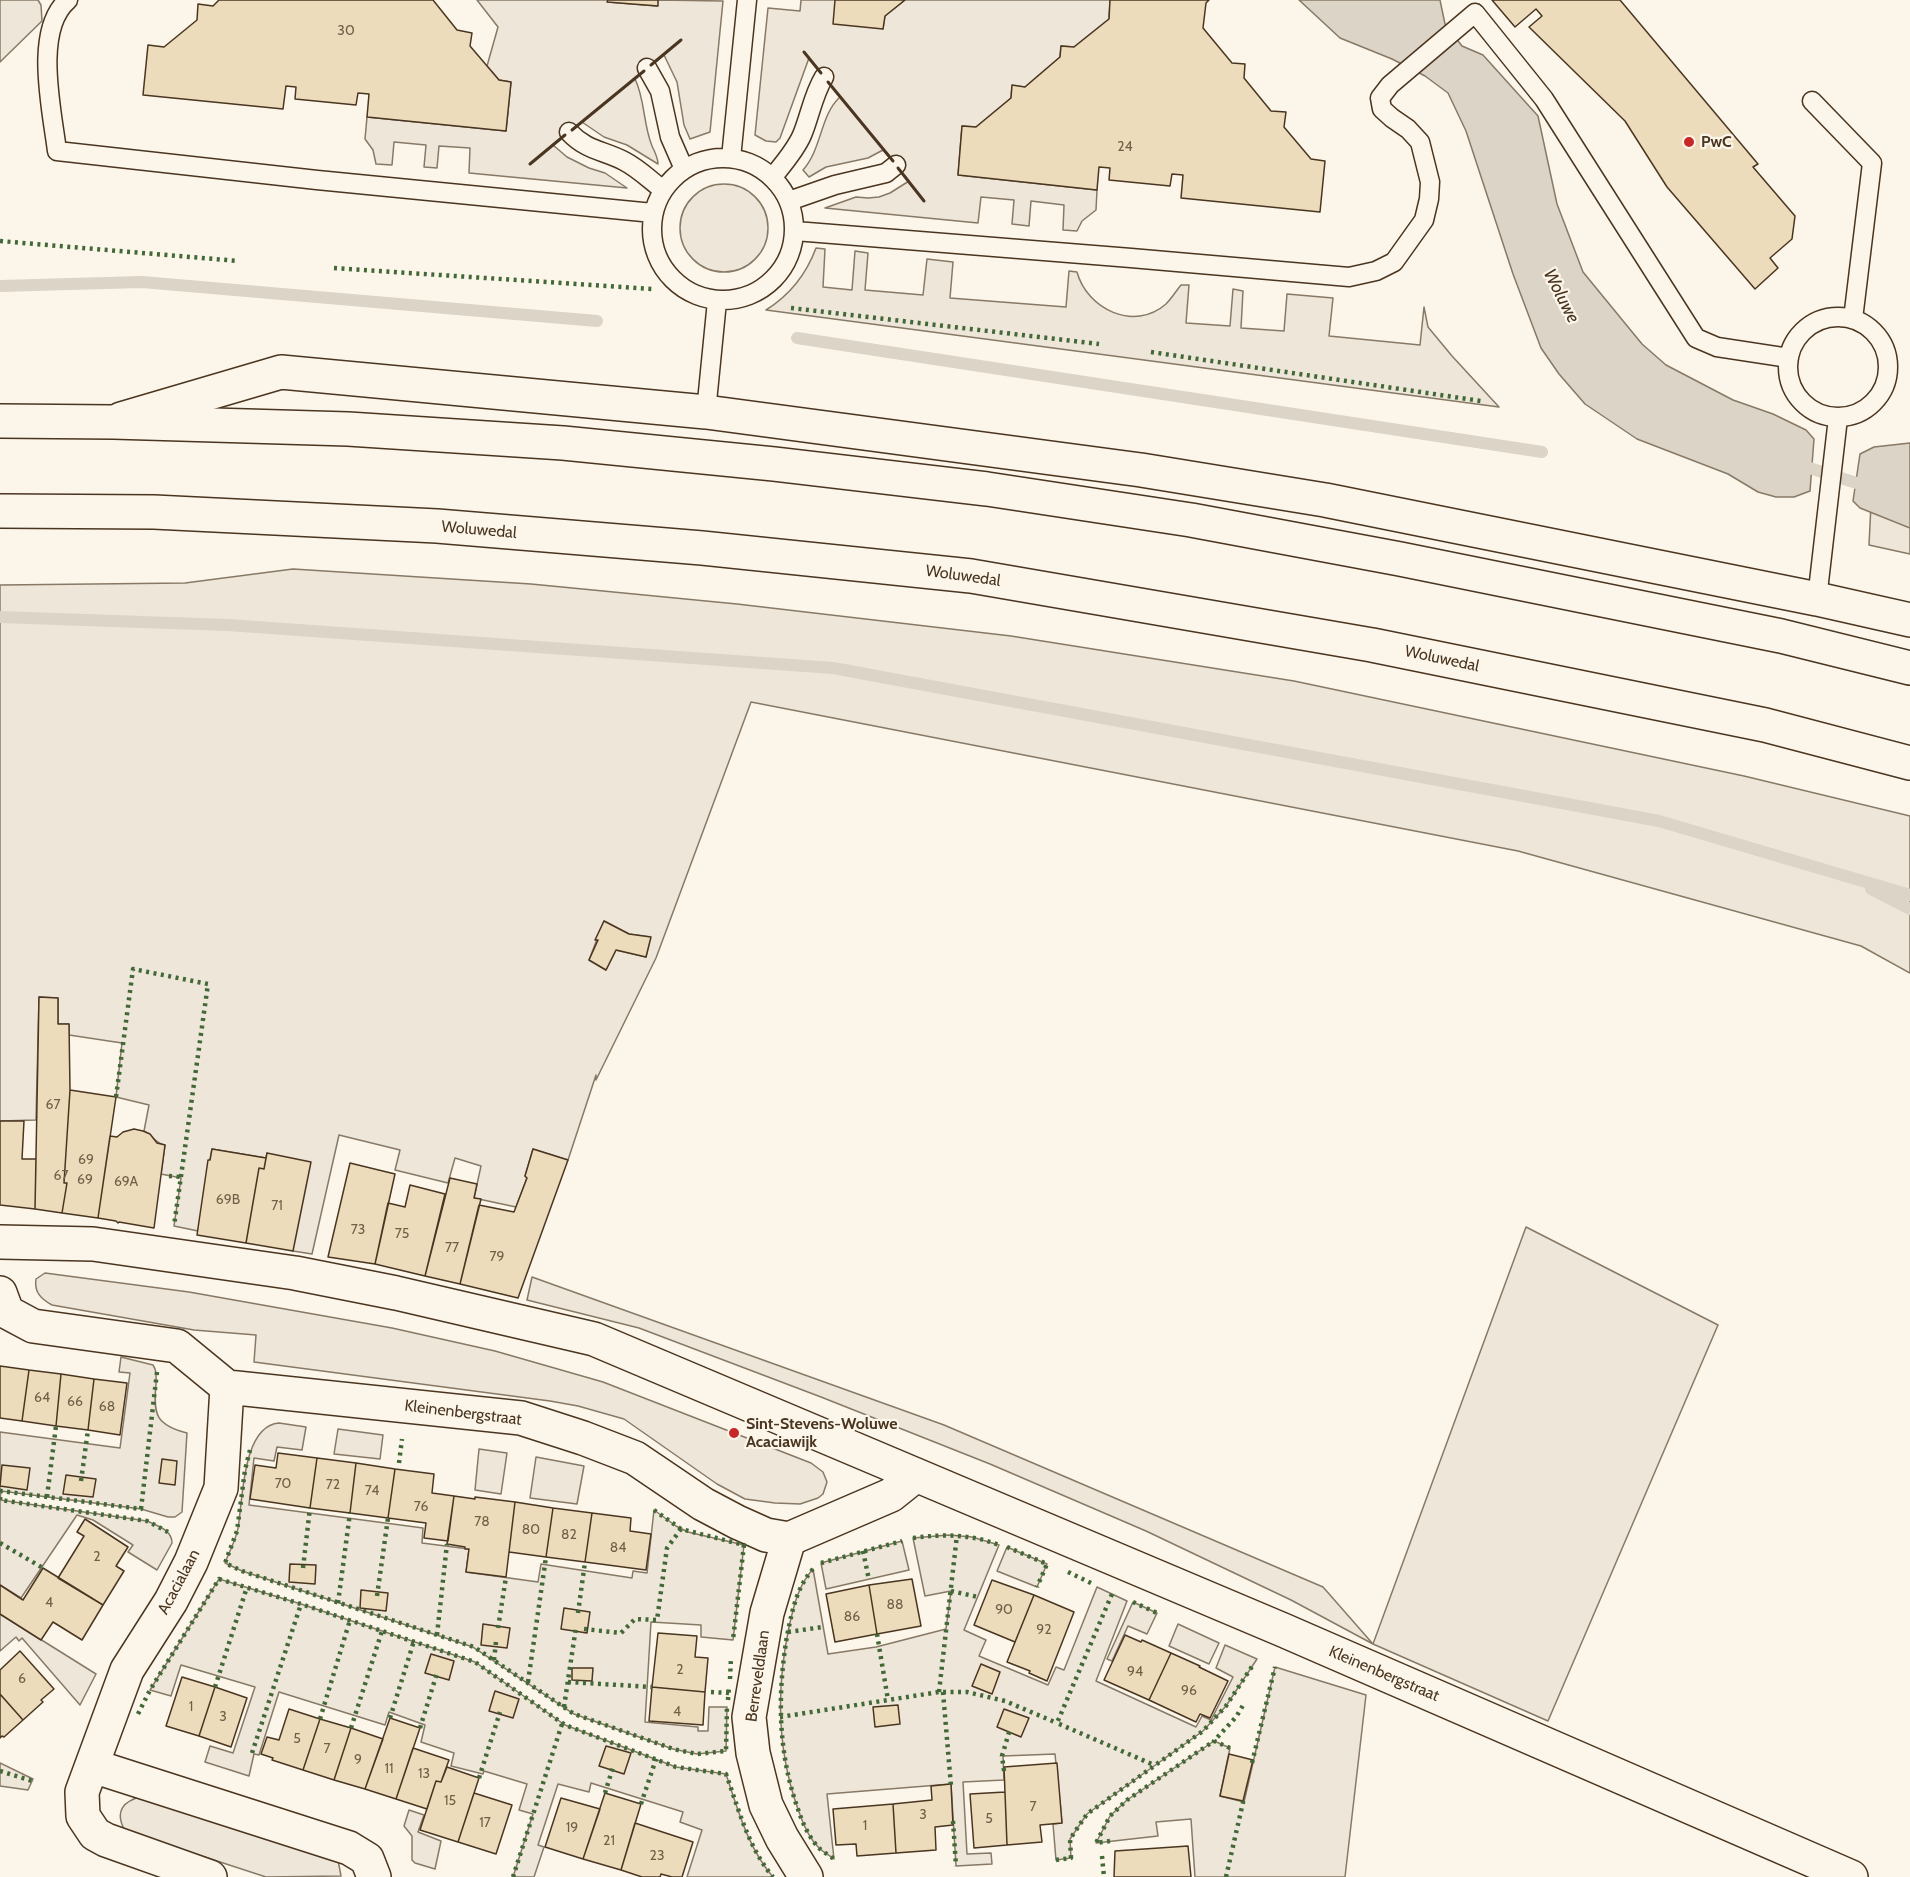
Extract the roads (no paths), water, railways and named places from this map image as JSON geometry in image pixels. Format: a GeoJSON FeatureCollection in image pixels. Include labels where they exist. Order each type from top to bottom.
{"type":"FeatureCollection","features":[{"type":"Feature","properties":{"kind":"main road"},"geometry":{"type":"LineString","coordinates":[[113,422],[281,372],[706,412],[1141,470],[1313,498],[1817,598],[1910,620]]}},
{"type":"Feature","properties":{"kind":"main road"},"geometry":{"type":"LineString","coordinates":[[0,421],[348,429],[563,443],[774,464],[987,489],[1191,520],[1400,559],[1781,636],[1910,668]]}},
{"type":"Feature","properties":{"kind":"main road","name":"Woluwedal"},"geometry":{"type":"LineString","coordinates":[[0,511],[154,512],[437,526],[702,548],[971,576],[1383,647],[1765,725],[1910,763]]}},
{"type":"Feature","properties":{"kind":"main road","name":"Kleinenbergstraat"},"geometry":{"type":"LineString","coordinates":[[0,1242],[93,1244],[295,1273],[396,1293],[594,1339],[1283,1630],[1851,1877]]}},
{"type":"Feature","properties":{"kind":"main road"},"geometry":{"type":"LineString","coordinates":[[0,1293],[7,1312],[33,1326],[177,1346],[227,1387]]}},
{"type":"Feature","properties":{"kind":"main road","name":"Kleinenbergstraat"},"geometry":{"type":"LineString","coordinates":[[227,1387],[521,1418],[635,1458],[703,1504],[737,1522],[766,1535],[789,1539]]}},
{"type":"Feature","properties":{"kind":"main road","name":"Acacialaan"},"geometry":{"type":"LineString","coordinates":[[210,1877],[95,1834],[83,1816],[82,1792],[128,1670],[171,1600],[191,1562],[222,1488],[227,1387]]}},
{"type":"Feature","properties":{"kind":"main road"},"geometry":{"type":"LineString","coordinates":[[789,1539],[891,1495],[916,1475]]}},
{"type":"Feature","properties":{"kind":"main road","name":"Berreveldlaan"},"geometry":{"type":"LineString","coordinates":[[789,1539],[767,1613],[749,1717],[753,1753],[766,1805],[782,1838],[806,1877]]}},
{"type":"Feature","properties":{"kind":"main road"},"geometry":{"type":"LineString","coordinates":[[93,1766],[350,1848],[367,1859],[374,1877]]}},
{"type":"Feature","properties":{"kind":"lane"},"geometry":{"type":"LineString","coordinates":[[68,0],[59,8],[52,23],[46,70],[57,151],[653,213]]}},
{"type":"Feature","properties":{"kind":"lane"},"geometry":{"type":"LineString","coordinates":[[731,158],[747,0]]}},
{"type":"Feature","properties":{"kind":"lane"},"geometry":{"type":"LineString","coordinates":[[795,231],[1349,278],[1376,271],[1394,262],[1424,220],[1430,182],[1420,142],[1408,129],[1382,109],[1380,98],[1390,85],[1475,13],[1544,99],[1696,338],[1717,347],[1789,358]]}},
{"type":"Feature","properties":{"kind":"lane"},"geometry":{"type":"LineString","coordinates":[[647,68],[660,91],[669,137],[684,169]]}},
{"type":"Feature","properties":{"kind":"lane"},"geometry":{"type":"LineString","coordinates":[[772,178],[793,152],[802,135],[818,87],[824,77]]}},
{"type":"Feature","properties":{"kind":"lane"},"geometry":{"type":"LineString","coordinates":[[1812,101],[1872,162],[1853,319]]}},
{"type":"Feature","properties":{"kind":"lane"},"geometry":{"type":"LineString","coordinates":[[569,132],[577,141],[590,148],[627,163],[663,190]]}},
{"type":"Feature","properties":{"kind":"lane"},"geometry":{"type":"LineString","coordinates":[[715,158],[731,158],[760,168],[782,189],[789,201],[793,216],[795,231],[790,254],[778,275],[762,290],[740,299],[717,301],[693,295],[673,281],[658,261],[651,237],[653,213],[663,190],[672,178],[684,169],[715,158]]}},
{"type":"Feature","properties":{"kind":"lane"},"geometry":{"type":"LineString","coordinates":[[789,201],[835,185],[886,173],[896,165]]}},
{"type":"Feature","properties":{"kind":"lane"},"geometry":{"type":"LineString","coordinates":[[706,412],[717,301]]}},
{"type":"Feature","properties":{"kind":"lane"},"geometry":{"type":"LineString","coordinates":[[1836,317],[1853,319],[1868,326],[1879,338],[1887,352],[1889,367],[1886,383],[1879,397],[1868,409],[1854,416],[1838,418],[1821,415],[1806,406],[1794,393],[1788,376],[1789,358],[1794,342],[1805,329],[1820,320],[1836,317]]}},
{"type":"Feature","properties":{"kind":"lane"},"geometry":{"type":"LineString","coordinates":[[1817,598],[1838,418]]}},
{"type":"Feature","properties":{"kind":"water"},"geometry":{"type":"Polygon","coordinates":[[[1299,0],[1440,0],[1445,24],[1462,46],[1483,55],[1538,116],[1557,204],[1583,272],[1642,344],[1666,365],[1733,400],[1773,414],[1806,430],[1814,439],[1810,491],[1794,497],[1776,497],[1758,492],[1728,474],[1637,439],[1585,404],[1559,374],[1541,348],[1513,274],[1466,131],[1448,93],[1425,76],[1392,59],[1340,38],[1299,0]]]}},
{"type":"Feature","properties":{"kind":"water"},"geometry":{"type":"Polygon","coordinates":[[[1910,443],[1910,528],[1860,508],[1853,501],[1860,454],[1874,447],[1910,443]]]}},
{"type":"Feature","properties":{"kind":"waterway"},"geometry":{"type":"LineString","coordinates":[[0,286],[142,282],[597,321]]}},
{"type":"Feature","properties":{"kind":"waterway"},"geometry":{"type":"LineString","coordinates":[[797,338],[1542,452]]}},
{"type":"Feature","properties":{"kind":"waterway","name":"Woluwe"},"geometry":{"type":"LineString","coordinates":[[1797,464],[1869,487]]}},
{"type":"Feature","properties":{"kind":"waterway"},"geometry":{"type":"LineString","coordinates":[[0,617],[228,625],[833,668],[1659,821],[1910,895]]}},
{"type":"Feature","properties":{"kind":"waterway"},"geometry":{"type":"LineString","coordinates":[[1871,889],[1910,909]]}},
{"type":"Feature","properties":{"kind":"place","name":"PwC"},"geometry":{"type":"Point","coordinates":[1689,142]}},
{"type":"Feature","properties":{"kind":"place","name":"Sint-Stevens-Woluwe Acaciawijk"},"geometry":{"type":"Point","coordinates":[734,1433]}}]}
